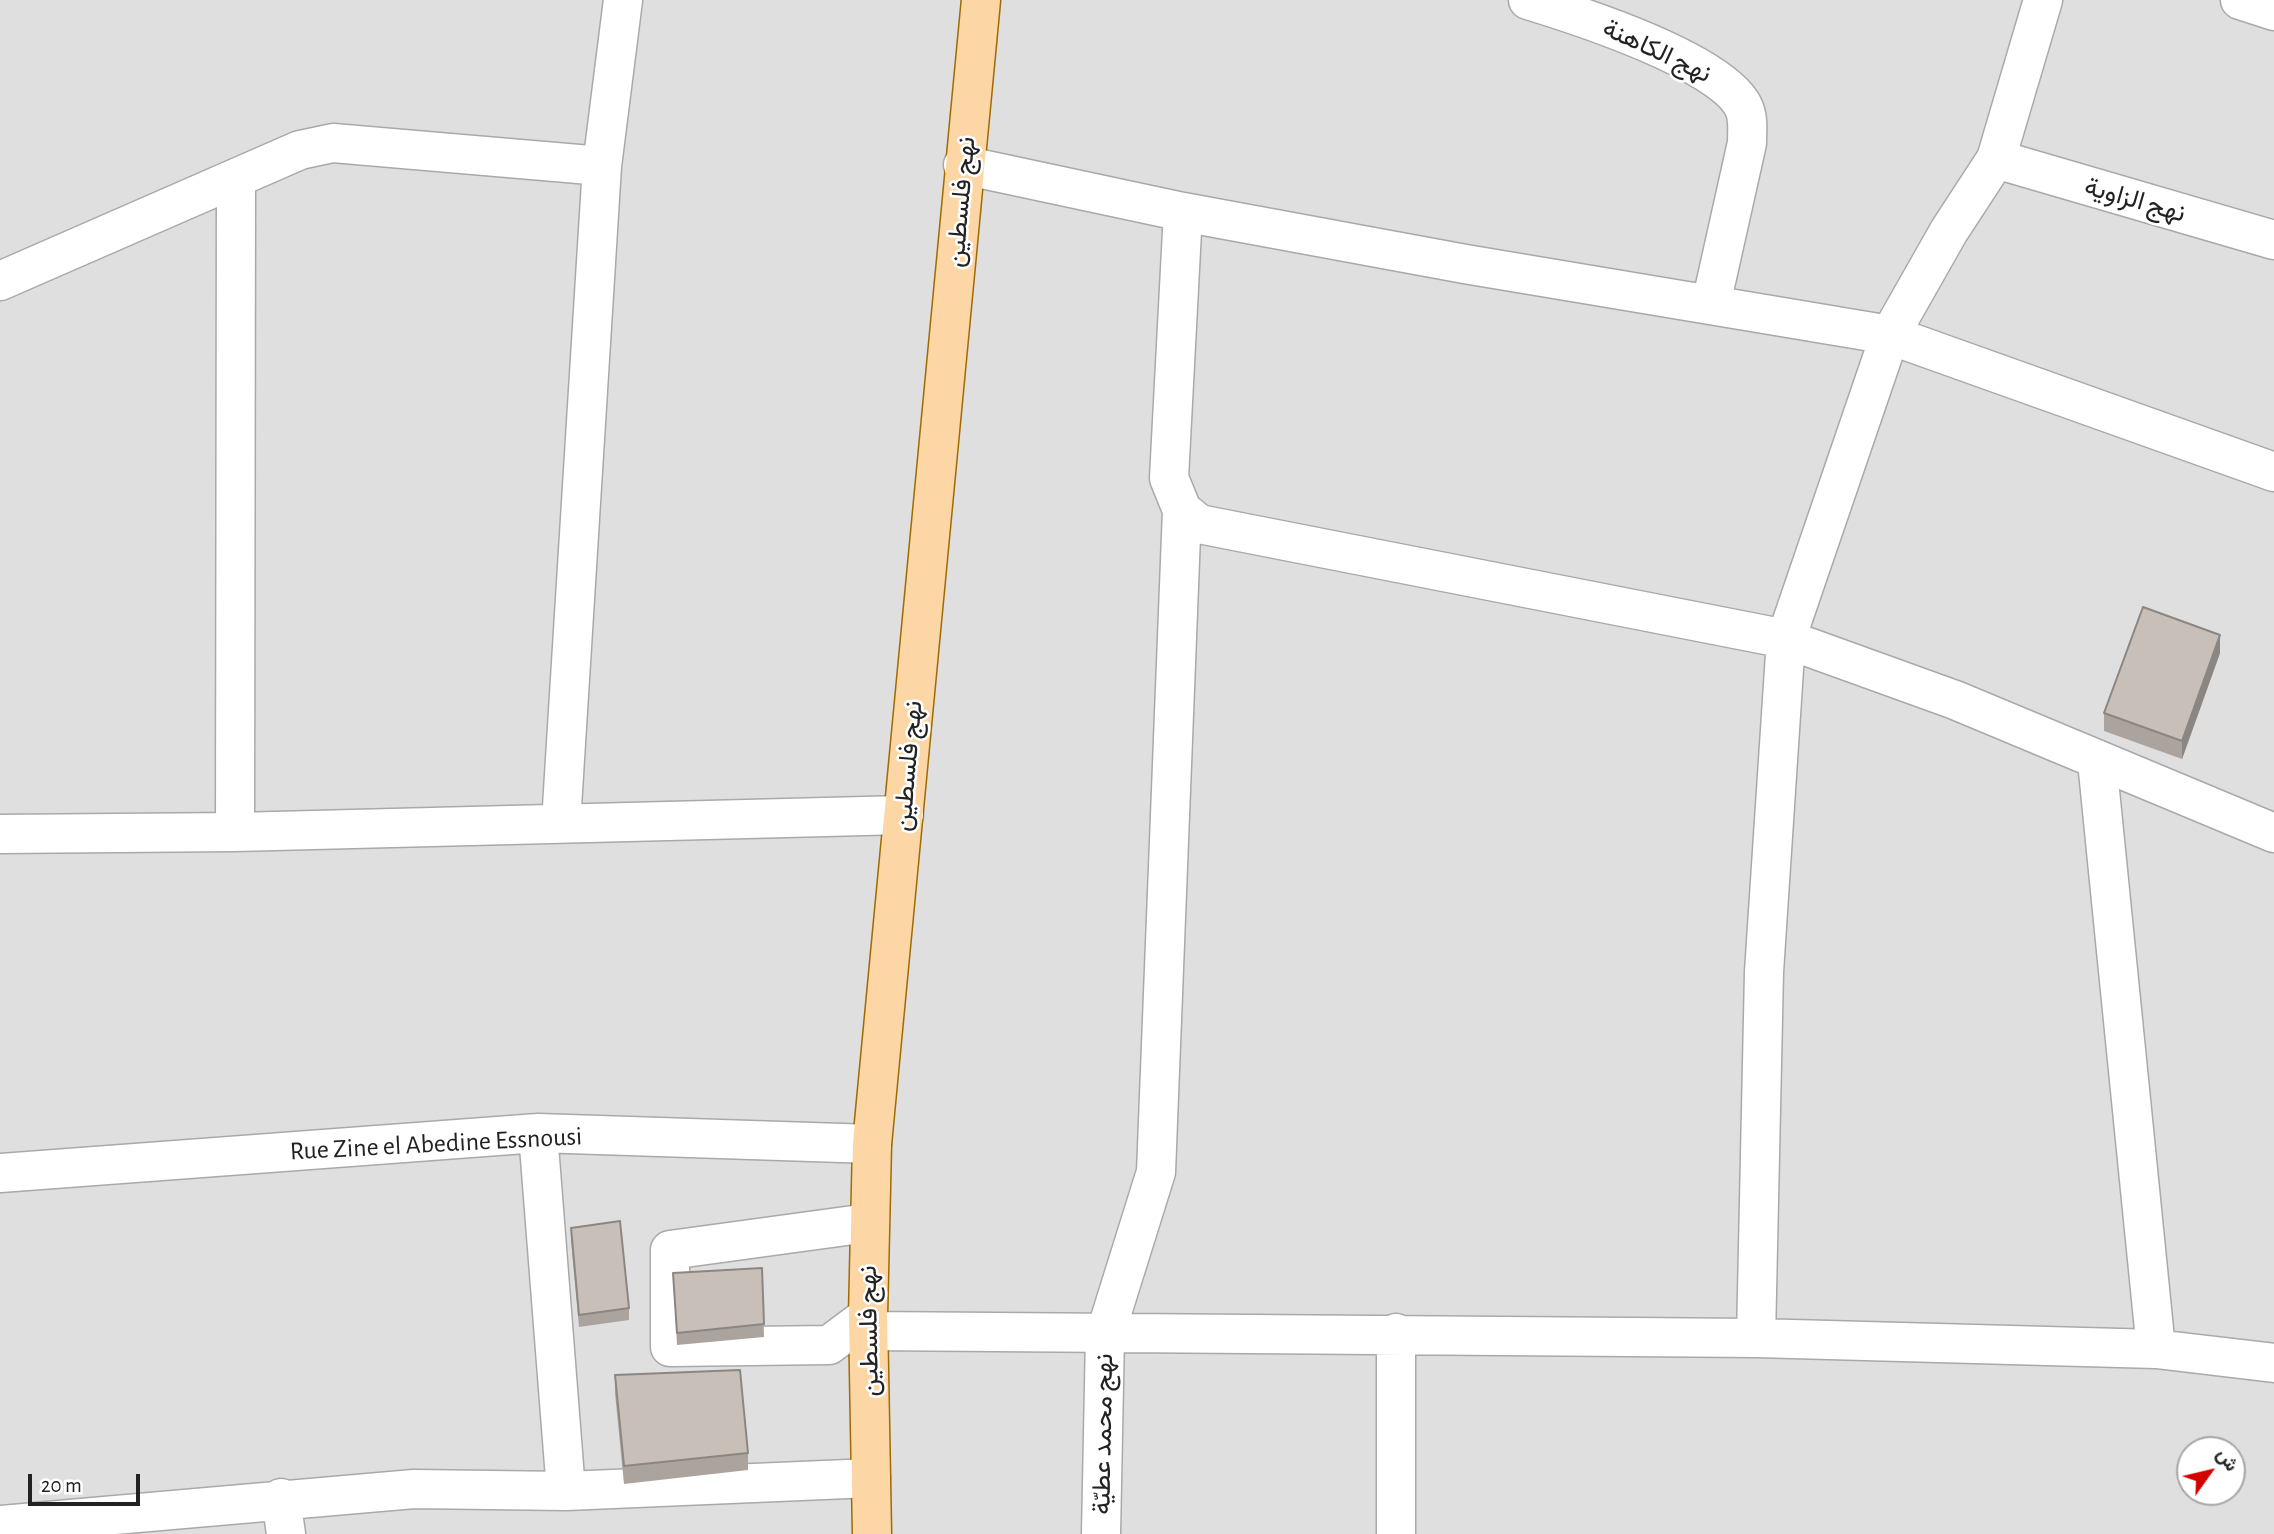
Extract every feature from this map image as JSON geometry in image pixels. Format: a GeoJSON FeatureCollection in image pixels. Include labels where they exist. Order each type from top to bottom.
{"type":"FeatureCollection","features":[{"type":"Feature","properties":{"kind":"main road","name":"نهج فلسطين"},"geometry":{"type":"LineString","coordinates":[[872,1534],[868,1223],[872,1144],[956,276],[963,164],[981,0]]}},
{"type":"Feature","properties":{"kind":"street"},"geometry":{"type":"LineString","coordinates":[[561,823],[602,166],[623,0]]}},
{"type":"Feature","properties":{"kind":"street","name":"نهج الكاهنة"},"geometry":{"type":"LineString","coordinates":[[1528,0],[1587,9],[1711,73],[1743,106],[1748,125],[1747,143],[1711,304]]}},
{"type":"Feature","properties":{"kind":"street"},"geometry":{"type":"LineString","coordinates":[[1756,1338],[1764,972],[1786,639],[1890,335],[1949,231],[1996,159],[2043,0]]}},
{"type":"Feature","properties":{"kind":"street"},"geometry":{"type":"LineString","coordinates":[[2240,0],[2274,11]]}},
{"type":"Feature","properties":{"kind":"street"},"geometry":{"type":"LineString","coordinates":[[0,281],[300,150],[333,143],[602,166]]}},
{"type":"Feature","properties":{"kind":"street","name":"نهج الزاوية"},"geometry":{"type":"LineString","coordinates":[[1996,159],[2274,240]]}},
{"type":"Feature","properties":{"kind":"street"},"geometry":{"type":"LineString","coordinates":[[963,164],[1183,212],[1890,335],[2274,472]]}},
{"type":"Feature","properties":{"kind":"street"},"geometry":{"type":"LineString","coordinates":[[235,832],[236,179]]}},
{"type":"Feature","properties":{"kind":"street"},"geometry":{"type":"LineString","coordinates":[[1183,212],[1169,478],[1182,510],[1199,524],[1786,639],[1955,700],[2274,833]]}},
{"type":"Feature","properties":{"kind":"street","name":"نهج محمد عطيّة"},"geometry":{"type":"LineString","coordinates":[[1101,1534],[1105,1335],[1156,1172],[1182,510]]}},
{"type":"Feature","properties":{"kind":"street"},"geometry":{"type":"LineString","coordinates":[[2097,761],[2156,1349]]}},
{"type":"Feature","properties":{"kind":"street"},"geometry":{"type":"LineString","coordinates":[[0,834],[235,832],[904,815]]}},
{"type":"Feature","properties":{"kind":"street"},"geometry":{"type":"LineString","coordinates":[[538,1133],[566,1491]]}},
{"type":"Feature","properties":{"kind":"street","name":"Rue Zine el Abedine Essnousi"},"geometry":{"type":"LineString","coordinates":[[0,1173],[538,1133],[872,1144]]}},
{"type":"Feature","properties":{"kind":"street"},"geometry":{"type":"LineString","coordinates":[[868,1223],[670,1250],[670,1347],[829,1345],[868,1324],[1105,1335],[1396,1333],[1756,1338],[2156,1349],[2274,1363]]}},
{"type":"Feature","properties":{"kind":"street"},"geometry":{"type":"LineString","coordinates":[[1396,1333],[1396,1534]]}},
{"type":"Feature","properties":{"kind":"street"},"geometry":{"type":"LineString","coordinates":[[0,1525],[283,1516],[414,1489],[566,1491],[871,1478]]}},
{"type":"Feature","properties":{"kind":"shaded area"},"geometry":{"type":"Polygon","coordinates":[[[0,0],[2274,0],[2274,1534],[0,1534],[0,0]]]}},
{"type":"Feature","properties":{"kind":"building"},"geometry":{"type":"Polygon","coordinates":[[[2143,607],[2220,635],[2182,741],[2104,713],[2143,607]]]}},
{"type":"Feature","properties":{"kind":"building"},"geometry":{"type":"Polygon","coordinates":[[[620,1221],[629,1308],[579,1315],[571,1228],[620,1221]]]}},
{"type":"Feature","properties":{"kind":"building"},"geometry":{"type":"Polygon","coordinates":[[[762,1268],[764,1324],[677,1333],[673,1273],[762,1268]]]}},
{"type":"Feature","properties":{"kind":"building"},"geometry":{"type":"Polygon","coordinates":[[[740,1370],[748,1453],[624,1466],[615,1375],[740,1370]]]}}]}
